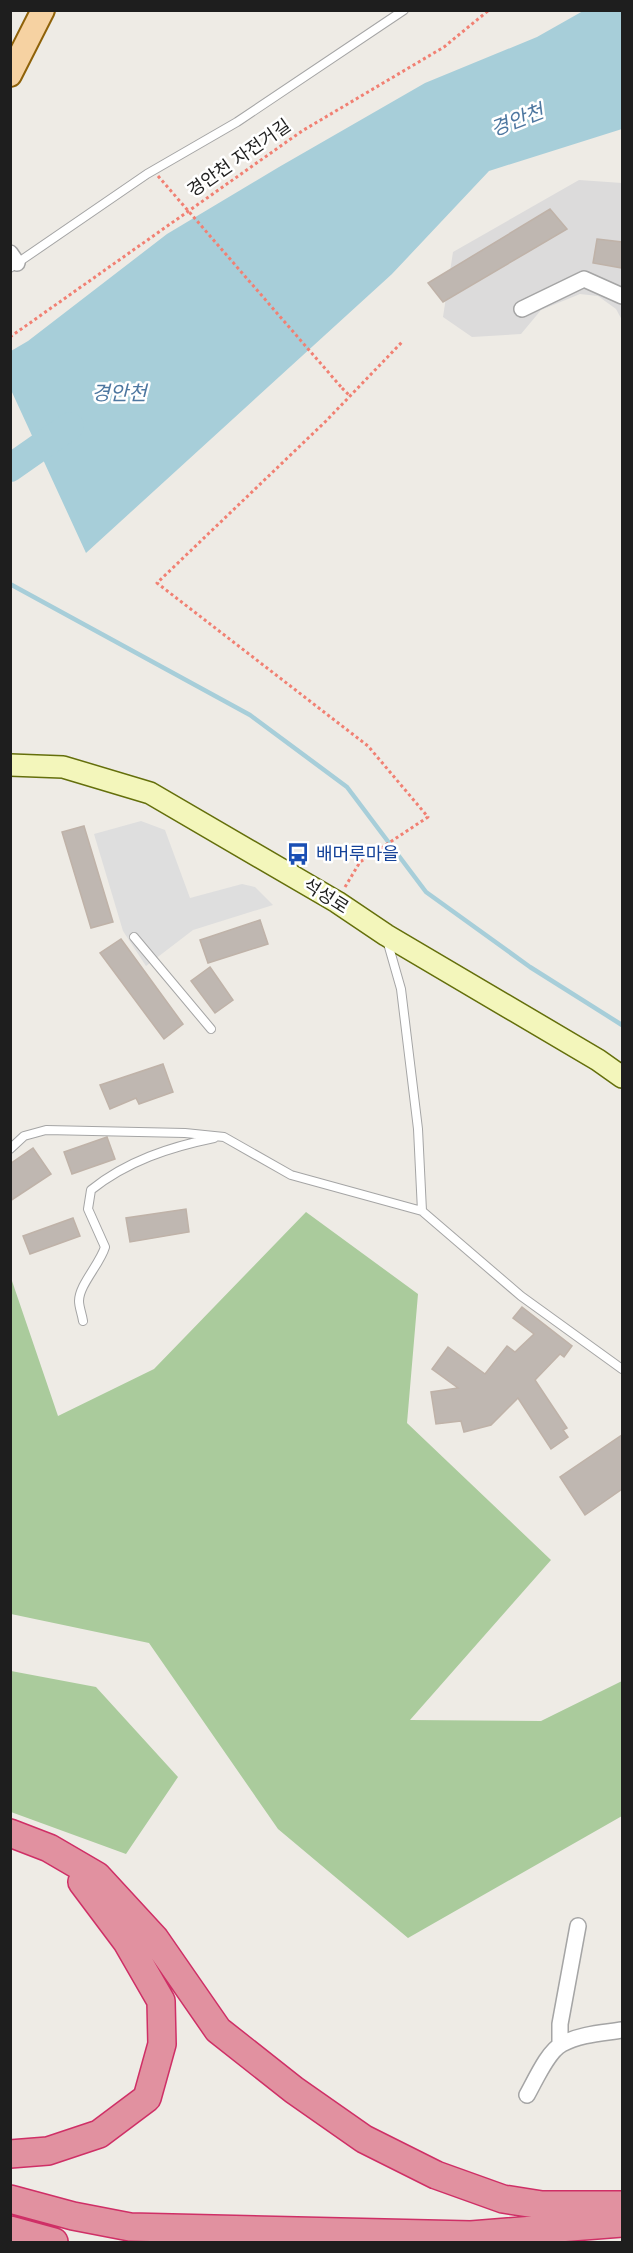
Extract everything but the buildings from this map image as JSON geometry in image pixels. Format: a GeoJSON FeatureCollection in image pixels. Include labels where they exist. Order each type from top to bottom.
{"type":"FeatureCollection","features":[{"type":"Feature","properties":{"kind":"highway"},"geometry":{"type":"LineString","coordinates":[[10,1833],[49,1848],[98,1876],[155,1939],[218,2030],[294,2090],[364,2139],[436,2175],[503,2199],[542,2205],[622,2205]]}},
{"type":"Feature","properties":{"kind":"highway"},"geometry":{"type":"LineString","coordinates":[[10,1850],[82,1881],[127,1941],[161,2001],[162,2044],[147,2098],[99,2134],[48,2151],[10,2154]]}},
{"type":"Feature","properties":{"kind":"highway"},"geometry":{"type":"LineString","coordinates":[[10,2199],[73,2216],[130,2227],[471,2235],[622,2223]]}},
{"type":"Feature","properties":{"kind":"highway"},"geometry":{"type":"LineString","coordinates":[[10,2230],[54,2242]]}},
{"type":"Feature","properties":{"kind":"main road"},"geometry":{"type":"LineString","coordinates":[[10,75],[43,10]]}},
{"type":"Feature","properties":{"kind":"street"},"geometry":{"type":"LineString","coordinates":[[522,309],[584,279],[622,296]]}},
{"type":"Feature","properties":{"kind":"street","name":"석성로"},"geometry":{"type":"LineString","coordinates":[[10,765],[63,767],[150,793],[337,902],[386,935],[598,1060],[622,1077]]}},
{"type":"Feature","properties":{"kind":"street"},"geometry":{"type":"LineString","coordinates":[[560,2045],[560,2024],[578,1926]]}},
{"type":"Feature","properties":{"kind":"street"},"geometry":{"type":"LineString","coordinates":[[527,2095],[544,2065],[560,2045],[582,2037],[622,2030]]}},
{"type":"Feature","properties":{"kind":"lane"},"geometry":{"type":"LineString","coordinates":[[13,261],[147,174],[237,122],[404,10]]}},
{"type":"Feature","properties":{"kind":"lane"},"geometry":{"type":"LineString","coordinates":[[386,935],[401,989],[418,1129],[422,1211]]}},
{"type":"Feature","properties":{"kind":"lane"},"geometry":{"type":"LineString","coordinates":[[134,937],[211,1029]]}},
{"type":"Feature","properties":{"kind":"lane"},"geometry":{"type":"LineString","coordinates":[[10,1149],[24,1136],[46,1130],[185,1133],[224,1137],[291,1175],[422,1211],[521,1296],[622,1369]]}},
{"type":"Feature","properties":{"kind":"lane"},"geometry":{"type":"LineString","coordinates":[[83,1321],[79,1301],[80,1292],[102,1257],[105,1247],[88,1209],[91,1190],[108,1177],[144,1158],[180,1145],[224,1137]]}},
{"type":"Feature","properties":{"kind":"path","name":"경안천 자전거길"},"geometry":{"type":"LineString","coordinates":[[10,336],[302,131],[444,47],[489,10]]}},
{"type":"Feature","properties":{"kind":"path"},"geometry":{"type":"LineString","coordinates":[[158,176],[350,396]]}},
{"type":"Feature","properties":{"kind":"path"},"geometry":{"type":"LineString","coordinates":[[337,902],[360,862],[428,817],[368,746],[157,583],[350,396],[402,342]]}},
{"type":"Feature","properties":{"kind":"shaded area"},"geometry":{"type":"Polygon","coordinates":[[[579,180],[622,183],[622,320],[616,309],[598,296],[580,294],[541,310],[521,334],[472,337],[443,317],[453,252],[579,180]]]}},
{"type":"Feature","properties":{"kind":"shaded area"},"geometry":{"type":"Polygon","coordinates":[[[141,821],[165,830],[190,898],[242,884],[255,887],[273,905],[193,930],[146,966],[123,931],[94,834],[141,821]]]}},
{"type":"Feature","properties":{"kind":"green space"},"geometry":{"type":"Polygon","coordinates":[[[306,1212],[418,1294],[407,1423],[551,1560],[410,1720],[541,1721],[622,1681],[622,1816],[408,1938],[278,1829],[149,1643],[11,1614],[11,1278],[58,1416],[154,1369],[306,1212]]]}},
{"type":"Feature","properties":{"kind":"green space"},"geometry":{"type":"Polygon","coordinates":[[[11,1671],[96,1687],[178,1777],[126,1854],[11,1812],[11,1671]]]}},
{"type":"Feature","properties":{"kind":"water","name":"경안천"},"geometry":{"type":"Polygon","coordinates":[[[583,11],[622,11],[622,129],[489,171],[392,274],[86,553],[11,390],[11,351],[28,341],[167,234],[279,167],[425,83],[537,37],[583,11]]]}},
{"type":"Feature","properties":{"kind":"waterway","name":"경안천"},"geometry":{"type":"LineString","coordinates":[[10,468],[70,426]]}},
{"type":"Feature","properties":{"kind":"waterway"},"geometry":{"type":"LineString","coordinates":[[10,584],[250,715],[347,787],[426,892],[530,967],[622,1025]]}},
{"type":"Feature","properties":{"kind":"place","name":"배머루마을"},"geometry":{"type":"Point","coordinates":[298,854]}}]}
